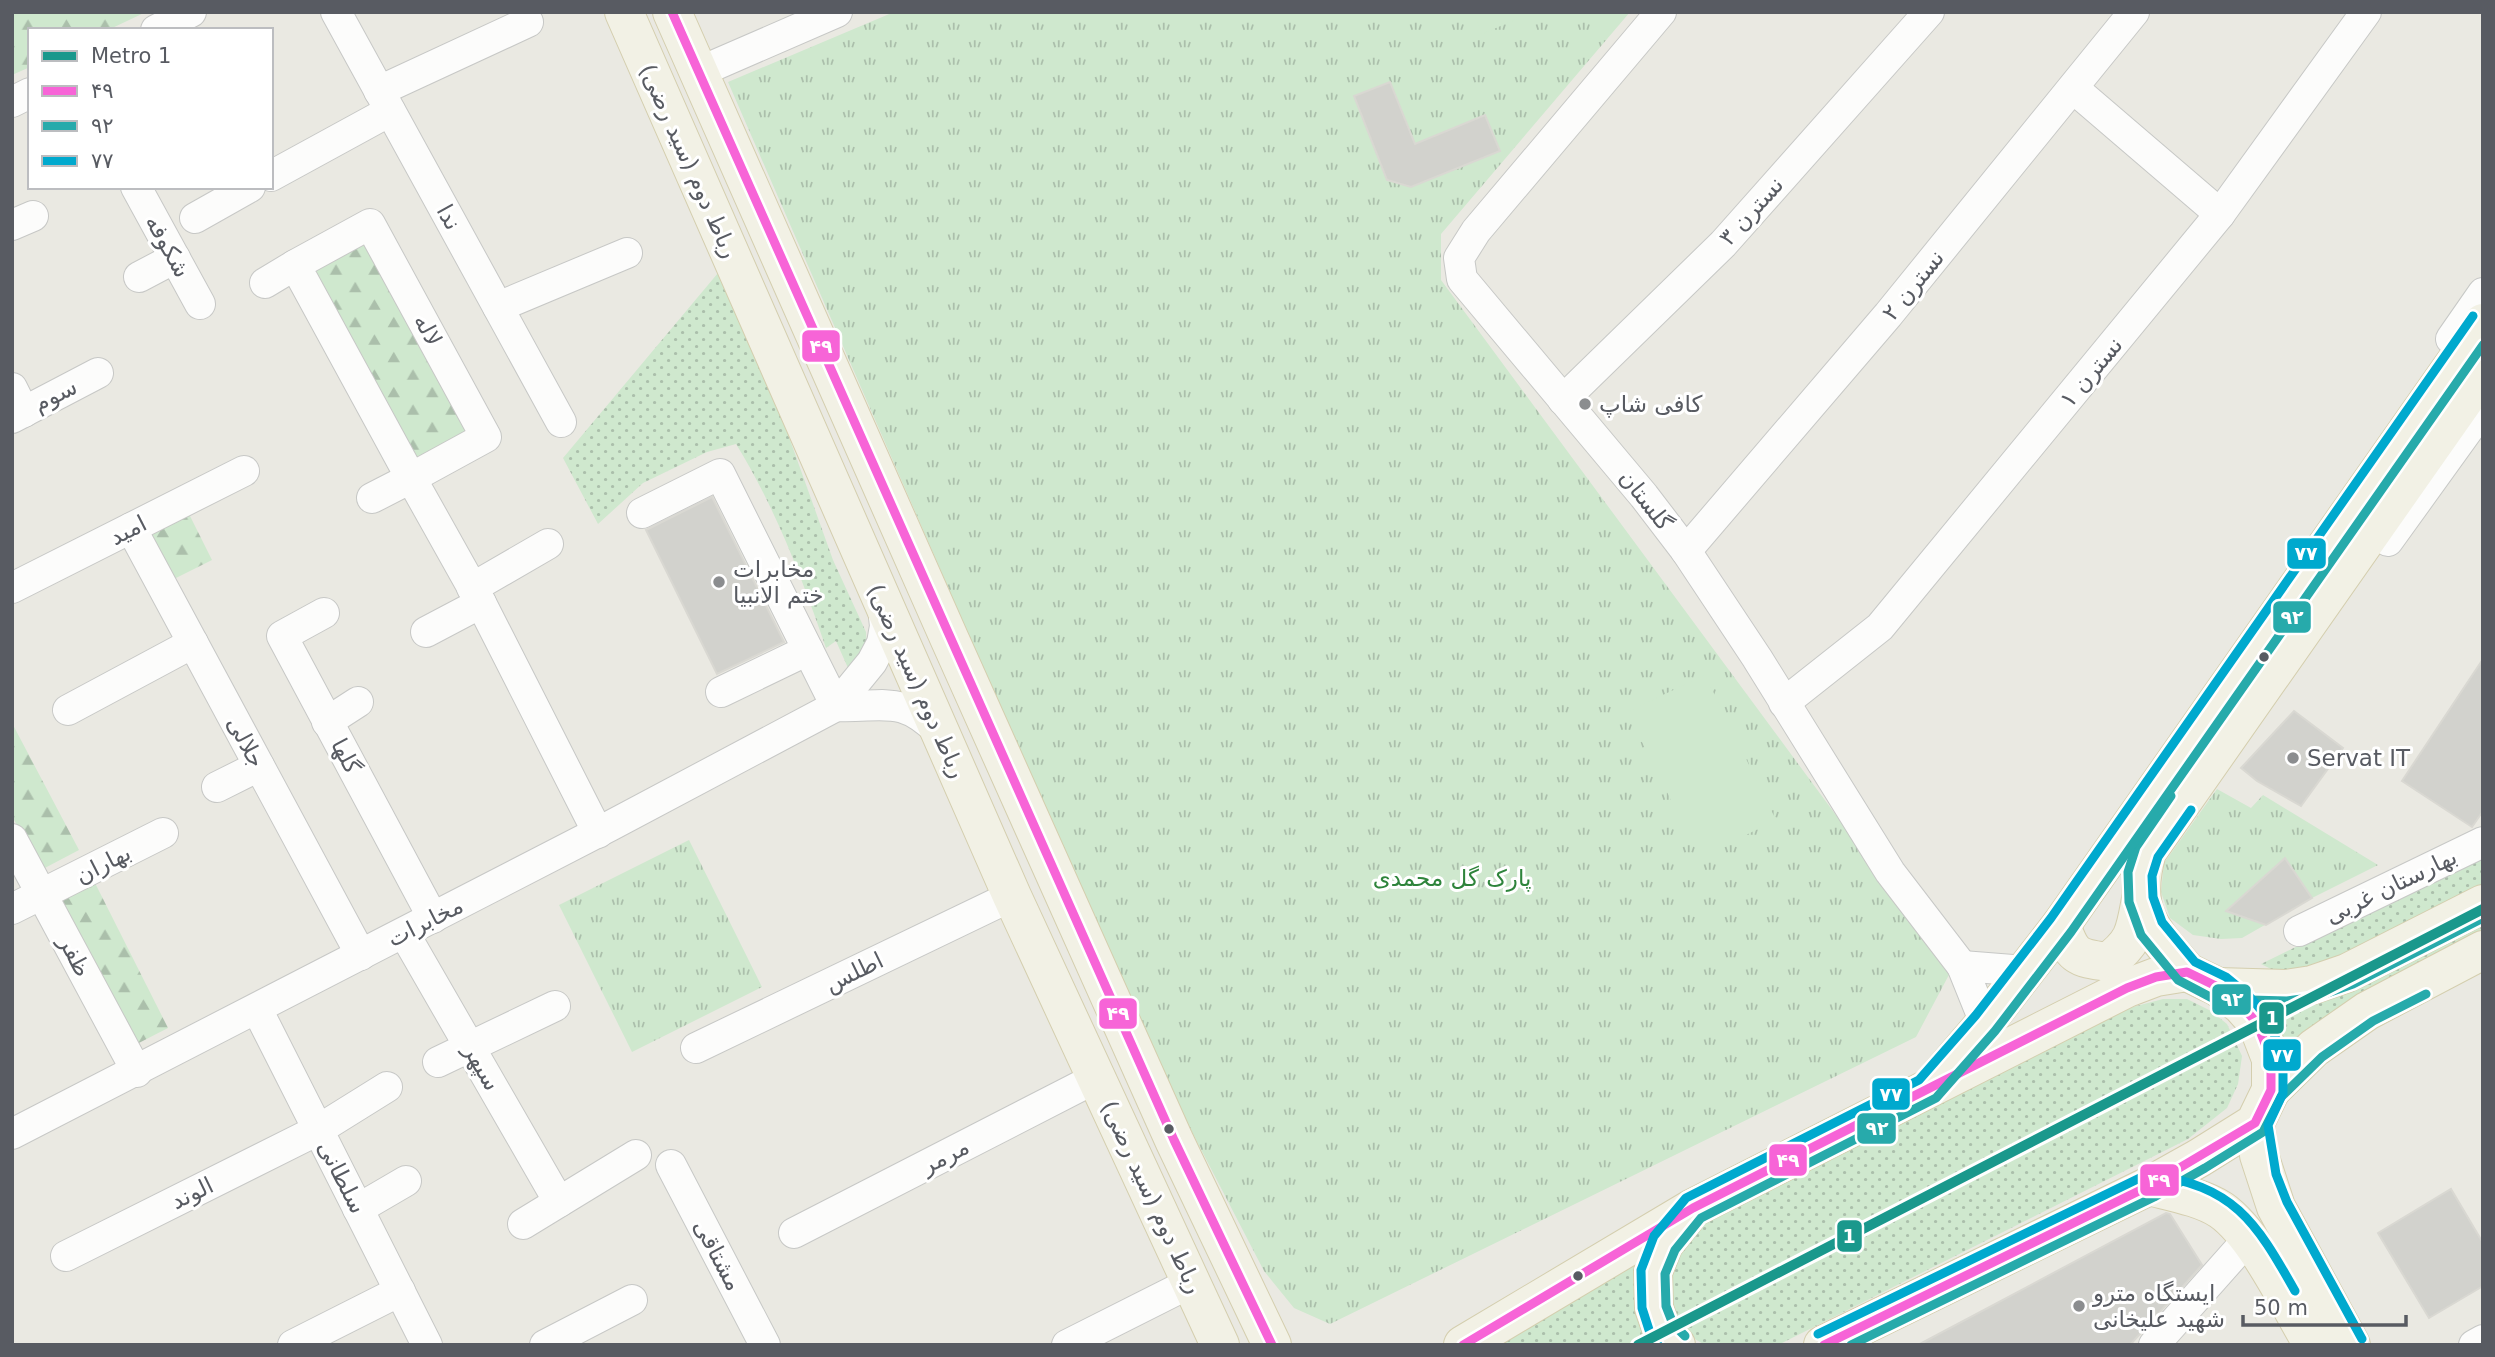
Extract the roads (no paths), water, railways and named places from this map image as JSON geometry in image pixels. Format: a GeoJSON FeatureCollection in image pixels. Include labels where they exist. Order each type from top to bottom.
{"type":"FeatureCollection","features":[{"type":"Feature","properties":{"kind":"main road","name":"رباط دوم (سید رضی)"},"geometry":{"type":"LineString","coordinates":[[624,12],[1012,896],[1220,1345]]}},
{"type":"Feature","properties":{"kind":"main road","name":"رباط دوم (سید رضی)"},"geometry":{"type":"LineString","coordinates":[[672,12],[1203,1205],[1272,1345]]}},
{"type":"Feature","properties":{"kind":"main road"},"geometry":{"type":"LineString","coordinates":[[2061,925],[2068,947],[2084,959],[2108,962],[2126,948],[2136,927],[2141,899],[2140,874],[2147,852],[2289,624],[2483,323]]}},
{"type":"Feature","properties":{"kind":"main road"},"geometry":{"type":"LineString","coordinates":[[1927,1090],[1985,1023],[2061,925],[2483,373]]}},
{"type":"Feature","properties":{"kind":"main road"},"geometry":{"type":"LineString","coordinates":[[2141,899],[2151,929],[2202,980],[2241,1005],[2256,1023],[2271,1059],[2263,1106],[2261,1166],[2276,1207],[2351,1345]]}},
{"type":"Feature","properties":{"kind":"main road"},"geometry":{"type":"LineString","coordinates":[[1463,1345],[1693,1208],[2127,988],[2157,976],[2286,989],[2312,985],[2347,973],[2483,904]]}},
{"type":"Feature","properties":{"kind":"main road"},"geometry":{"type":"LineString","coordinates":[[1823,1345],[2149,1186],[2199,1158],[2263,1106],[2314,1048],[2367,1011],[2483,950]]}},
{"type":"Feature","properties":{"kind":"main road"},"geometry":{"type":"LineString","coordinates":[[2149,1186],[2220,1210],[2249,1238],[2313,1345]]}},
{"type":"Feature","properties":{"kind":"main road"},"geometry":{"type":"LineString","coordinates":[[1165,1224],[1182,1224],[1196,1217],[1203,1205]]}},
{"type":"Feature","properties":{"kind":"main road"},"geometry":{"type":"LineString","coordinates":[[1676,1345],[1662,1331],[1654,1308],[1653,1272],[1664,1244],[1693,1208]]}},
{"type":"Feature","properties":{"kind":"street"},"geometry":{"type":"LineString","coordinates":[[160,28],[191,12]]}},
{"type":"Feature","properties":{"kind":"street","name":"ندا"},"geometry":{"type":"LineString","coordinates":[[336,12],[561,422]]}},
{"type":"Feature","properties":{"kind":"street"},"geometry":{"type":"LineString","coordinates":[[698,72],[837,12]]}},
{"type":"Feature","properties":{"kind":"street","name":"گلستان"},"geometry":{"type":"LineString","coordinates":[[1661,12],[1476,232],[1459,258],[1462,279],[1644,496],[1686,551],[1890,872],[1962,966],[1985,1023]]}},
{"type":"Feature","properties":{"kind":"street","name":"نسترن ۳"},"geometry":{"type":"LineString","coordinates":[[1563,400],[1723,244],[1929,12]]}},
{"type":"Feature","properties":{"kind":"street","name":"نسترن ۲"},"geometry":{"type":"LineString","coordinates":[[1686,551],[1888,315],[2134,12]]}},
{"type":"Feature","properties":{"kind":"street","name":"نسترن ۱"},"geometry":{"type":"LineString","coordinates":[[1784,702],[1880,627],[2220,214],[2366,12]]}},
{"type":"Feature","properties":{"kind":"street"},"geometry":{"type":"LineString","coordinates":[[273,175],[385,101],[528,22]]}},
{"type":"Feature","properties":{"kind":"street"},"geometry":{"type":"LineString","coordinates":[[2073,88],[2220,214]]}},
{"type":"Feature","properties":{"kind":"street"},"geometry":{"type":"LineString","coordinates":[[12,102],[28,94]]}},
{"type":"Feature","properties":{"kind":"street","name":"شکوفه"},"geometry":{"type":"LineString","coordinates":[[137,189],[200,304]]}},
{"type":"Feature","properties":{"kind":"street"},"geometry":{"type":"LineString","coordinates":[[195,218],[246,189]]}},
{"type":"Feature","properties":{"kind":"street","name":"لاله"},"geometry":{"type":"LineString","coordinates":[[265,283],[370,224],[486,437],[372,498]]}},
{"type":"Feature","properties":{"kind":"street"},"geometry":{"type":"LineString","coordinates":[[498,307],[627,253]]}},
{"type":"Feature","properties":{"kind":"street"},"geometry":{"type":"LineString","coordinates":[[139,277],[175,258]]}},
{"type":"Feature","properties":{"kind":"street"},"geometry":{"type":"LineString","coordinates":[[295,265],[476,596],[598,833]]}},
{"type":"Feature","properties":{"kind":"street"},"geometry":{"type":"LineString","coordinates":[[2289,624],[2303,555],[2483,293]]}},
{"type":"Feature","properties":{"kind":"street","name":"سوم"},"geometry":{"type":"LineString","coordinates":[[16,406],[98,373]]}},
{"type":"Feature","properties":{"kind":"street"},"geometry":{"type":"LineString","coordinates":[[2289,624],[2348,597],[2483,409]]}},
{"type":"Feature","properties":{"kind":"street","name":"امید"},"geometry":{"type":"LineString","coordinates":[[12,588],[244,471]]}},
{"type":"Feature","properties":{"kind":"street"},"geometry":{"type":"LineString","coordinates":[[642,513],[720,474],[836,706]]}},
{"type":"Feature","properties":{"kind":"street","name":"جلالی"},"geometry":{"type":"LineString","coordinates":[[131,528],[361,955]]}},
{"type":"Feature","properties":{"kind":"street"},"geometry":{"type":"LineString","coordinates":[[426,632],[548,544]]}},
{"type":"Feature","properties":{"kind":"street"},"geometry":{"type":"LineString","coordinates":[[836,706],[872,663],[882,643],[885,626],[882,602]]}},
{"type":"Feature","properties":{"kind":"street","name":"گلها"},"geometry":{"type":"LineString","coordinates":[[324,613],[282,636],[433,918]]}},
{"type":"Feature","properties":{"kind":"street"},"geometry":{"type":"LineString","coordinates":[[68,710],[193,643]]}},
{"type":"Feature","properties":{"kind":"street"},"geometry":{"type":"LineString","coordinates":[[721,692],[808,650]]}},
{"type":"Feature","properties":{"kind":"street"},"geometry":{"type":"LineString","coordinates":[[327,722],[358,702]]}},
{"type":"Feature","properties":{"kind":"street"},"geometry":{"type":"LineString","coordinates":[[836,706],[876,704],[904,707],[922,715],[939,732]]}},
{"type":"Feature","properties":{"kind":"street","name":"مخابرات"},"geometry":{"type":"LineString","coordinates":[[12,1135],[598,833],[836,706]]}},
{"type":"Feature","properties":{"kind":"street"},"geometry":{"type":"LineString","coordinates":[[217,788],[259,766]]}},
{"type":"Feature","properties":{"kind":"street","name":"بهاران"},"geometry":{"type":"LineString","coordinates":[[12,909],[43,896],[163,833]]}},
{"type":"Feature","properties":{"kind":"street","name":"ظفر"},"geometry":{"type":"LineString","coordinates":[[12,839],[137,1072]]}},
{"type":"Feature","properties":{"kind":"street","name":"بهارستان غربی"},"geometry":{"type":"LineString","coordinates":[[2299,931],[2483,842]]}},
{"type":"Feature","properties":{"kind":"street","name":"اطلس"},"geometry":{"type":"LineString","coordinates":[[696,1048],[1012,896]]}},
{"type":"Feature","properties":{"kind":"street","name":"سپهر"},"geometry":{"type":"LineString","coordinates":[[404,933],[559,1202]]}},
{"type":"Feature","properties":{"kind":"street"},"geometry":{"type":"LineString","coordinates":[[1962,966],[2025,971]]}},
{"type":"Feature","properties":{"kind":"street"},"geometry":{"type":"LineString","coordinates":[[438,1062],[555,1006]]}},
{"type":"Feature","properties":{"kind":"street","name":"سلطانی"},"geometry":{"type":"LineString","coordinates":[[257,1009],[427,1345]]}},
{"type":"Feature","properties":{"kind":"street","name":"مرمر"},"geometry":{"type":"LineString","coordinates":[[794,1233],[1096,1078]]}},
{"type":"Feature","properties":{"kind":"street","name":"الوند"},"geometry":{"type":"LineString","coordinates":[[66,1256],[318,1130],[387,1087]]}},
{"type":"Feature","properties":{"kind":"street"},"geometry":{"type":"LineString","coordinates":[[523,1224],[636,1155]]}},
{"type":"Feature","properties":{"kind":"street","name":"مشتاقی"},"geometry":{"type":"LineString","coordinates":[[671,1165],[765,1345]]}},
{"type":"Feature","properties":{"kind":"street"},"geometry":{"type":"LineString","coordinates":[[358,1209],[406,1181]]}},
{"type":"Feature","properties":{"kind":"street"},"geometry":{"type":"LineString","coordinates":[[2154,1345],[2249,1238]]}},
{"type":"Feature","properties":{"kind":"street"},"geometry":{"type":"LineString","coordinates":[[1068,1345],[1192,1282]]}},
{"type":"Feature","properties":{"kind":"street"},"geometry":{"type":"LineString","coordinates":[[293,1345],[400,1291]]}},
{"type":"Feature","properties":{"kind":"street"},"geometry":{"type":"LineString","coordinates":[[545,1345],[632,1300]]}},
{"type":"Feature","properties":{"kind":"street"},"geometry":{"type":"LineString","coordinates":[[2474,1345],[2483,1340]]}},
{"type":"Feature","properties":{"kind":"metro line","name":"1"},"geometry":{"type":"LineString","coordinates":[[1638,1345],[2483,909]]}},
{"type":"Feature","properties":{"kind":"place","name":"کافی شاپ"},"geometry":{"type":"Point","coordinates":[1585,404]}},
{"type":"Feature","properties":{"kind":"place","name":"مخابرات ختم الانبیا"},"geometry":{"type":"Point","coordinates":[719,582]}},
{"type":"Feature","properties":{"kind":"place","name":"Servat IT"},"geometry":{"type":"Point","coordinates":[2293,758]}},
{"type":"Feature","properties":{"kind":"place","name":"ایستگاه مترو شهید علیخانی"},"geometry":{"type":"Point","coordinates":[2079,1306]}},
{"type":"Feature","properties":{"kind":"park label","name":"پارک گل محمدی"},"geometry":{"type":"Point","coordinates":[1452,878]}}]}
